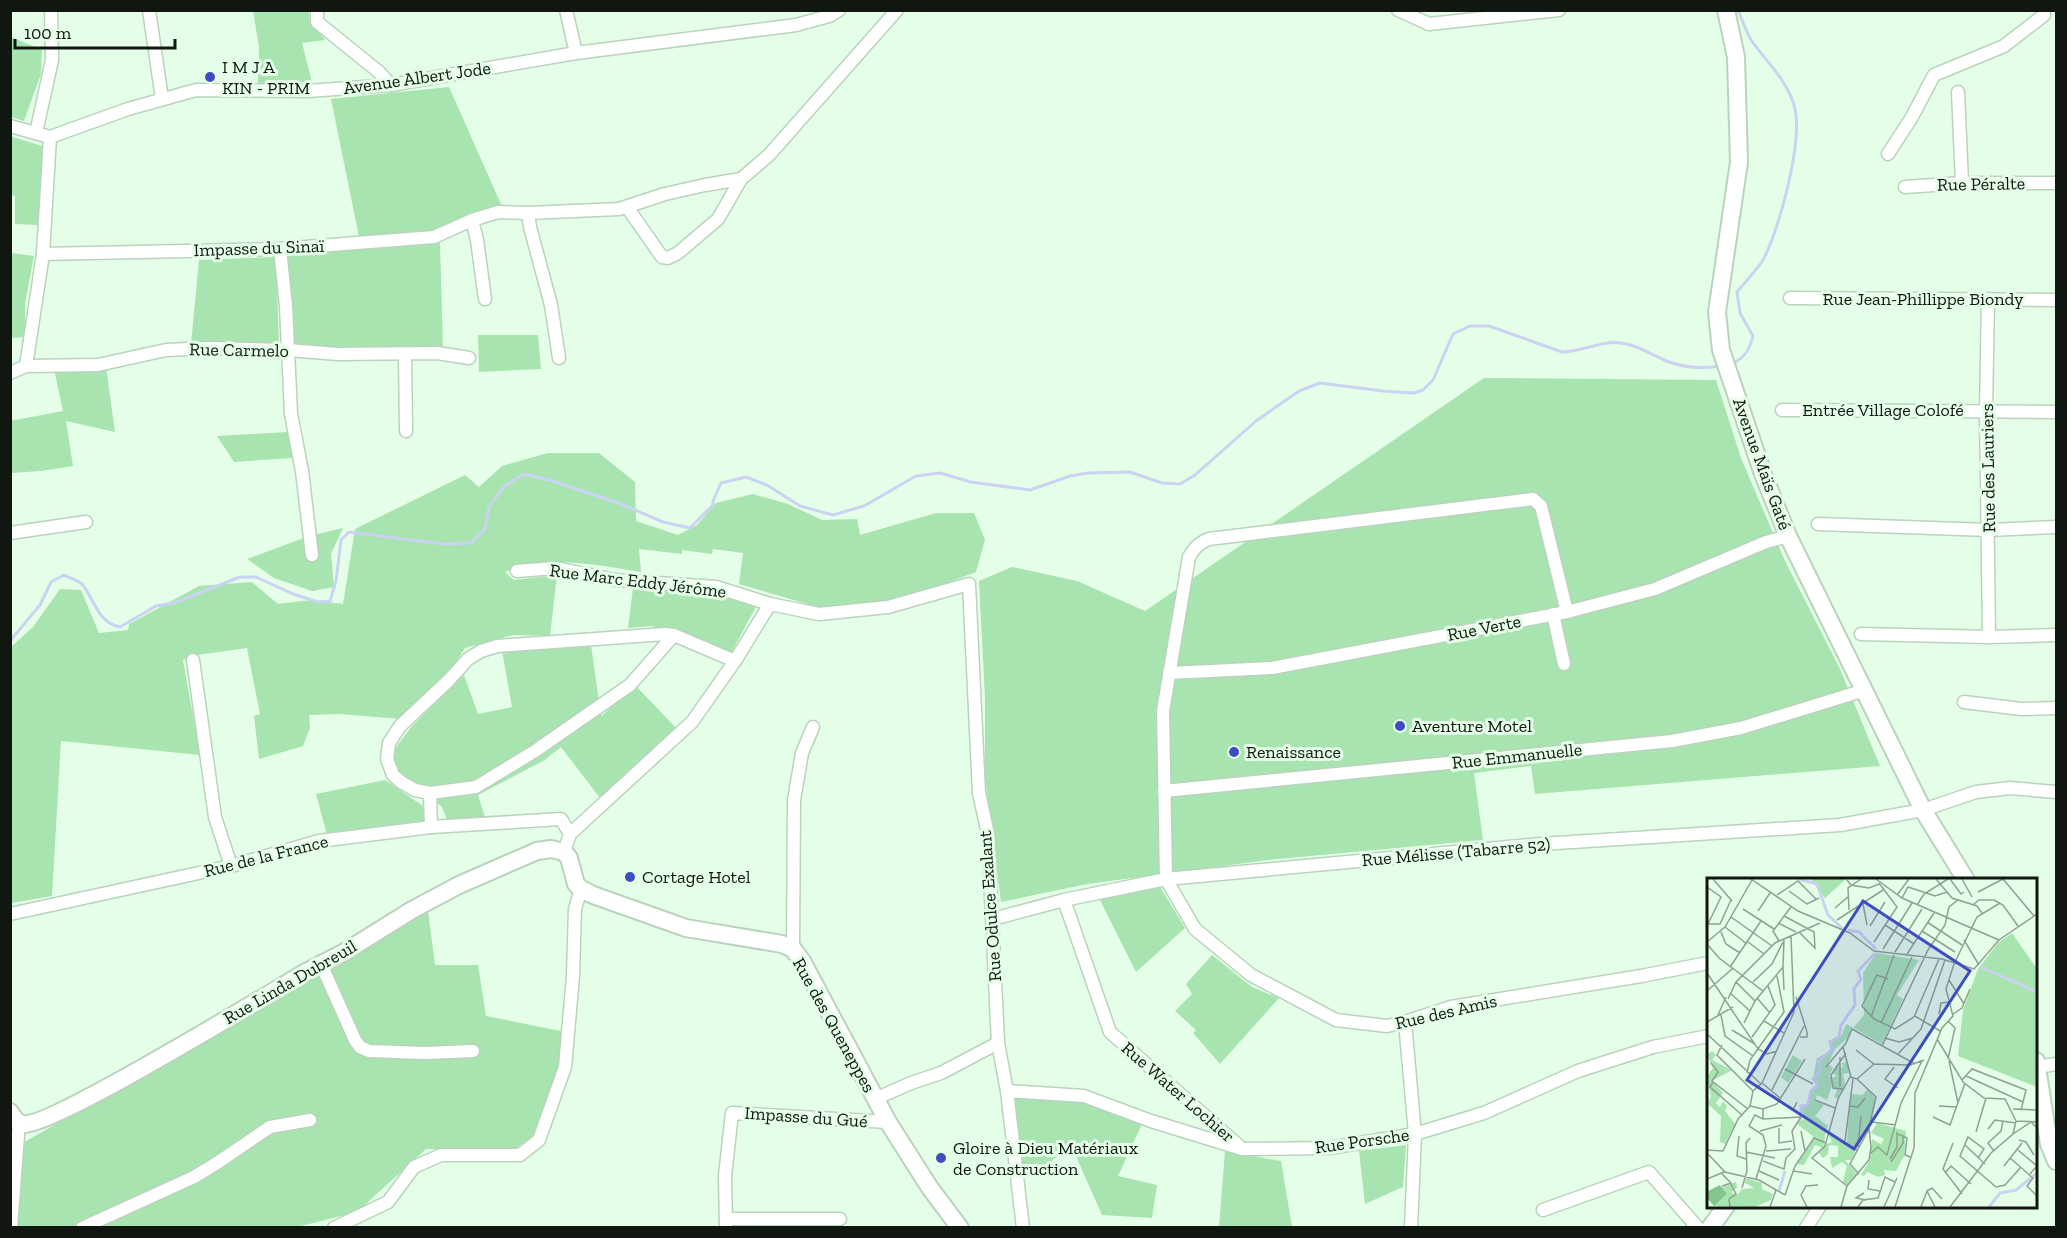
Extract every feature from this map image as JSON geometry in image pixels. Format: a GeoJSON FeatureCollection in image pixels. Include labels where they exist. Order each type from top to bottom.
{"type":"FeatureCollection","features":[{"type":"Feature","properties":{"kind":"street"},"geometry":{"type":"LineString","coordinates":[[36,133],[52,60],[51,10]]}},
{"type":"Feature","properties":{"kind":"street"},"geometry":{"type":"LineString","coordinates":[[149,10],[162,99]]}},
{"type":"Feature","properties":{"kind":"street"},"geometry":{"type":"LineString","coordinates":[[317,10],[317,22],[379,72],[391,86]]}},
{"type":"Feature","properties":{"kind":"street"},"geometry":{"type":"LineString","coordinates":[[566,10],[576,53]]}},
{"type":"Feature","properties":{"kind":"street"},"geometry":{"type":"LineString","coordinates":[[627,207],[662,258],[678,254],[718,219],[741,179],[769,155],[897,10]]}},
{"type":"Feature","properties":{"kind":"street"},"geometry":{"type":"LineString","coordinates":[[1398,10],[1429,24],[1559,10]]}},
{"type":"Feature","properties":{"kind":"street","name":"Avenue Maïs Gaté"},"geometry":{"type":"LineString","coordinates":[[1726,10],[1736,57],[1739,162],[1717,312],[1721,350],[1763,474],[1788,536],[1923,810],[1965,878]]}},
{"type":"Feature","properties":{"kind":"street","name":"Avenue Albert Jode"},"geometry":{"type":"LineString","coordinates":[[50,136],[128,109],[196,90],[308,92],[391,86],[576,53],[786,26],[834,14]]}},
{"type":"Feature","properties":{"kind":"street"},"geometry":{"type":"LineString","coordinates":[[1888,154],[1912,117],[1934,75],[2004,46],[2046,14]]}},
{"type":"Feature","properties":{"kind":"street"},"geometry":{"type":"LineString","coordinates":[[1958,92],[1962,183]]}},
{"type":"Feature","properties":{"kind":"street"},"geometry":{"type":"LineString","coordinates":[[10,126],[50,136],[43,254],[26,366]]}},
{"type":"Feature","properties":{"kind":"street","name":"Impasse du Sinaï"},"geometry":{"type":"LineString","coordinates":[[43,254],[280,249],[434,237],[472,220],[498,212],[620,209],[665,194],[741,179]]}},
{"type":"Feature","properties":{"kind":"street","name":"Rue Péralte"},"geometry":{"type":"LineString","coordinates":[[1905,187],[1962,183],[2056,183]]}},
{"type":"Feature","properties":{"kind":"street"},"geometry":{"type":"LineString","coordinates":[[528,213],[551,305],[559,358]]}},
{"type":"Feature","properties":{"kind":"street"},"geometry":{"type":"LineString","coordinates":[[472,220],[485,299]]}},
{"type":"Feature","properties":{"kind":"street"},"geometry":{"type":"LineString","coordinates":[[280,249],[286,306],[291,414],[302,471],[312,555]]}},
{"type":"Feature","properties":{"kind":"street","name":"Rue Jean-Phillippe Biondy"},"geometry":{"type":"LineString","coordinates":[[1790,298],[2056,300]]}},
{"type":"Feature","properties":{"kind":"street","name":"Rue des Lauriers"},"geometry":{"type":"LineString","coordinates":[[1988,299],[1986,410],[1989,637]]}},
{"type":"Feature","properties":{"kind":"street","name":"Rue Carmelo"},"geometry":{"type":"LineString","coordinates":[[10,373],[26,366],[98,365],[166,350],[210,348],[338,354],[437,353],[469,358]]}},
{"type":"Feature","properties":{"kind":"street"},"geometry":{"type":"LineString","coordinates":[[405,354],[406,431]]}},
{"type":"Feature","properties":{"kind":"street","name":"Entrée Village Colofé"},"geometry":{"type":"LineString","coordinates":[[1782,410],[2056,412]]}},
{"type":"Feature","properties":{"kind":"street"},"geometry":{"type":"LineString","coordinates":[[1166,879],[1163,711],[1189,557],[1193,549],[1209,539],[1533,499],[1541,506],[1568,612]]}},
{"type":"Feature","properties":{"kind":"street"},"geometry":{"type":"LineString","coordinates":[[10,533],[86,522]]}},
{"type":"Feature","properties":{"kind":"street"},"geometry":{"type":"LineString","coordinates":[[1818,524],[1989,530],[2056,527]]}},
{"type":"Feature","properties":{"kind":"street","name":"Rue Verte"},"geometry":{"type":"LineString","coordinates":[[1168,673],[1272,668],[1568,612],[1655,589],[1766,542],[1788,536]]}},
{"type":"Feature","properties":{"kind":"street","name":"Rue Marc Eddy Jérôme"},"geometry":{"type":"LineString","coordinates":[[517,571],[555,568],[615,580],[716,587],[770,604],[819,614],[888,607],[969,584]]}},
{"type":"Feature","properties":{"kind":"street","name":"Rue Odulce Exalant"},"geometry":{"type":"LineString","coordinates":[[969,584],[979,793],[988,834],[998,1043],[1007,1091],[1023,1227]]}},
{"type":"Feature","properties":{"kind":"street"},"geometry":{"type":"LineString","coordinates":[[770,604],[735,661],[684,730],[570,834],[564,852],[569,858],[576,884],[581,889],[618,905],[686,928],[782,944],[793,948]]}},
{"type":"Feature","properties":{"kind":"street"},"geometry":{"type":"LineString","coordinates":[[1553,614],[1564,664]]}},
{"type":"Feature","properties":{"kind":"street"},"geometry":{"type":"LineString","coordinates":[[1861,634],[1989,637],[2056,635]]}},
{"type":"Feature","properties":{"kind":"street"},"geometry":{"type":"LineString","coordinates":[[674,635],[630,686],[535,751],[476,787],[430,793],[415,789],[393,776],[387,759],[389,743],[400,726],[468,659],[497,645],[674,635],[735,661]]}},
{"type":"Feature","properties":{"kind":"street"},"geometry":{"type":"LineString","coordinates":[[193,660],[215,817],[231,866]]}},
{"type":"Feature","properties":{"kind":"street","name":"Rue Emmanuelle"},"geometry":{"type":"LineString","coordinates":[[1164,791],[1672,741],[1741,728],[1865,690]]}},
{"type":"Feature","properties":{"kind":"street"},"geometry":{"type":"LineString","coordinates":[[1964,702],[2021,709],[2056,708]]}},
{"type":"Feature","properties":{"kind":"street","name":"Rue des Queneppes"},"geometry":{"type":"LineString","coordinates":[[813,727],[801,753],[794,800],[793,948],[888,1122],[930,1188],[960,1227]]}},
{"type":"Feature","properties":{"kind":"street","name":"Rue Mélisse (Tabarre 52)"},"geometry":{"type":"LineString","coordinates":[[993,919],[1065,900],[1166,879],[1541,844],[1840,825],[1923,810],[1976,792],[2010,788],[2056,792]]}},
{"type":"Feature","properties":{"kind":"street"},"geometry":{"type":"LineString","coordinates":[[430,793],[431,827]]}},
{"type":"Feature","properties":{"kind":"street","name":"Rue de la France"},"geometry":{"type":"LineString","coordinates":[[10,914],[231,866],[319,841],[431,827],[561,819],[570,834]]}},
{"type":"Feature","properties":{"kind":"street","name":"Rue Linda Dubreuil"},"geometry":{"type":"LineString","coordinates":[[15,1117],[24,1124],[36,1123],[82,1100],[459,885],[537,851],[551,849],[564,852]]}},
{"type":"Feature","properties":{"kind":"street","name":"Rue des Amis"},"geometry":{"type":"LineString","coordinates":[[1166,879],[1195,929],[1251,975],[1336,1020],[1387,1026],[1451,1007],[1707,963]]}},
{"type":"Feature","properties":{"kind":"street"},"geometry":{"type":"LineString","coordinates":[[334,1227],[388,1202],[414,1167],[441,1155],[520,1155],[539,1140],[565,1067],[573,976],[575,909],[581,889]]}},
{"type":"Feature","properties":{"kind":"street","name":"Rue Water Lochier"},"geometry":{"type":"LineString","coordinates":[[1065,900],[1110,1032],[1242,1149]]}},
{"type":"Feature","properties":{"kind":"street"},"geometry":{"type":"LineString","coordinates":[[321,964],[360,1047],[369,1051],[425,1053],[473,1051]]}},
{"type":"Feature","properties":{"kind":"street"},"geometry":{"type":"LineString","coordinates":[[1405,1022],[1415,1134],[1411,1227]]}},
{"type":"Feature","properties":{"kind":"street","name":"Rue Porsche"},"geometry":{"type":"LineString","coordinates":[[1007,1091],[1084,1096],[1151,1121],[1242,1149],[1329,1148],[1415,1134],[1484,1113],[1578,1071],[1653,1047],[1707,1036]]}},
{"type":"Feature","properties":{"kind":"street"},"geometry":{"type":"LineString","coordinates":[[875,1099],[940,1073],[998,1043]]}},
{"type":"Feature","properties":{"kind":"street"},"geometry":{"type":"LineString","coordinates":[[2037,1065],[2056,1064]]}},
{"type":"Feature","properties":{"kind":"street"},"geometry":{"type":"LineString","coordinates":[[2037,1071],[2049,1144],[2056,1161]]}},
{"type":"Feature","properties":{"kind":"street","name":"Impasse du Gué"},"geometry":{"type":"LineString","coordinates":[[726,1223],[725,1176],[732,1113],[888,1122]]}},
{"type":"Feature","properties":{"kind":"street"},"geometry":{"type":"LineString","coordinates":[[11,1227],[15,1117]]}},
{"type":"Feature","properties":{"kind":"street"},"geometry":{"type":"LineString","coordinates":[[82,1227],[194,1177],[270,1127],[310,1120]]}},
{"type":"Feature","properties":{"kind":"street"},"geometry":{"type":"LineString","coordinates":[[1543,1210],[1649,1172],[1698,1227]]}},
{"type":"Feature","properties":{"kind":"street"},"geometry":{"type":"LineString","coordinates":[[1710,1227],[1724,1208]]}},
{"type":"Feature","properties":{"kind":"street"},"geometry":{"type":"LineString","coordinates":[[1806,1227],[1819,1208]]}},
{"type":"Feature","properties":{"kind":"street"},"geometry":{"type":"LineString","coordinates":[[726,1223],[840,1219]]}},
{"type":"Feature","properties":{"kind":"green space"},"geometry":{"type":"Polygon","coordinates":[[[253,11],[309,11],[309,18],[325,40],[302,43],[312,82],[258,83],[259,47],[253,11]]]}},
{"type":"Feature","properties":{"kind":"green space"},"geometry":{"type":"Polygon","coordinates":[[[11,37],[42,50],[41,74],[24,121],[11,117],[11,37]]]}},
{"type":"Feature","properties":{"kind":"green space"},"geometry":{"type":"Polygon","coordinates":[[[449,87],[504,211],[466,219],[432,231],[359,237],[331,99],[449,87]]]}},
{"type":"Feature","properties":{"kind":"green space"},"geometry":{"type":"Polygon","coordinates":[[[10,136],[45,147],[38,225],[15,224],[15,196],[11,195],[10,136]]]}},
{"type":"Feature","properties":{"kind":"green space"},"geometry":{"type":"Polygon","coordinates":[[[440,243],[443,349],[375,352],[292,347],[284,256],[440,243]]]}},
{"type":"Feature","properties":{"kind":"green space"},"geometry":{"type":"Polygon","coordinates":[[[11,253],[34,256],[25,304],[25,337],[11,338],[11,253]]]}},
{"type":"Feature","properties":{"kind":"green space"},"geometry":{"type":"Polygon","coordinates":[[[276,257],[279,345],[191,344],[199,260],[276,257]]]}},
{"type":"Feature","properties":{"kind":"green space"},"geometry":{"type":"Polygon","coordinates":[[[478,335],[538,335],[541,369],[479,372],[478,335]]]}},
{"type":"Feature","properties":{"kind":"green space"},"geometry":{"type":"Polygon","coordinates":[[[106,367],[115,432],[66,421],[73,466],[11,473],[10,421],[63,411],[54,369],[106,367]]]}},
{"type":"Feature","properties":{"kind":"green space"},"geometry":{"type":"Polygon","coordinates":[[[1484,378],[1716,380],[1741,458],[1785,561],[1840,669],[1880,766],[1535,794],[1531,766],[1474,773],[1483,840],[1268,860],[1087,884],[1001,902],[985,778],[985,698],[979,581],[1012,567],[1077,581],[1145,611],[1484,378]]]}},
{"type":"Feature","properties":{"kind":"green space"},"geometry":{"type":"Polygon","coordinates":[[[288,432],[292,458],[234,462],[217,436],[288,432]]]}},
{"type":"Feature","properties":{"kind":"green space"},"geometry":{"type":"Polygon","coordinates":[[[548,453],[599,453],[635,482],[636,521],[678,535],[697,525],[716,503],[753,494],[788,504],[822,520],[857,519],[860,535],[936,513],[974,513],[985,540],[976,572],[901,600],[821,608],[739,584],[743,553],[713,549],[712,554],[682,550],[682,554],[639,549],[641,572],[555,562],[521,567],[505,572],[514,580],[557,575],[550,636],[513,635],[465,648],[439,689],[401,719],[339,714],[309,715],[310,728],[303,746],[259,759],[254,716],[260,714],[247,648],[197,655],[183,660],[200,755],[61,741],[52,896],[11,903],[10,648],[33,627],[60,589],[81,590],[99,633],[128,630],[129,624],[199,586],[252,582],[278,604],[311,600],[343,604],[355,529],[465,475],[479,487],[502,466],[548,453]]]}},
{"type":"Feature","properties":{"kind":"green space"},"geometry":{"type":"Polygon","coordinates":[[[343,528],[331,554],[334,587],[312,591],[274,578],[247,559],[309,536],[343,528]]]}},
{"type":"Feature","properties":{"kind":"green space"},"geometry":{"type":"Polygon","coordinates":[[[633,588],[704,591],[758,603],[730,655],[681,632],[651,626],[628,628],[633,588]]]}},
{"type":"Feature","properties":{"kind":"green space"},"geometry":{"type":"Polygon","coordinates":[[[591,645],[601,716],[636,686],[678,730],[644,756],[600,798],[561,747],[543,761],[478,795],[485,817],[448,822],[442,807],[430,797],[392,776],[387,759],[412,726],[464,675],[478,714],[512,707],[502,651],[591,645]]]}},
{"type":"Feature","properties":{"kind":"green space"},"geometry":{"type":"Polygon","coordinates":[[[385,780],[423,806],[424,822],[327,835],[316,794],[385,780]]]}},
{"type":"Feature","properties":{"kind":"green space"},"geometry":{"type":"Polygon","coordinates":[[[1160,887],[1185,928],[1136,972],[1099,898],[1160,887]]]}},
{"type":"Feature","properties":{"kind":"green space"},"geometry":{"type":"Polygon","coordinates":[[[428,911],[435,965],[478,965],[486,1016],[561,1031],[559,1065],[533,1136],[513,1150],[426,1149],[357,1212],[297,1227],[13,1228],[14,1148],[428,911]]]}},
{"type":"Feature","properties":{"kind":"green space"},"geometry":{"type":"Polygon","coordinates":[[[1212,955],[1252,987],[1279,998],[1220,1064],[1193,1033],[1196,1030],[1175,1011],[1192,994],[1186,984],[1212,955]]]}},
{"type":"Feature","properties":{"kind":"green space"},"geometry":{"type":"Polygon","coordinates":[[[1013,1096],[1082,1100],[1143,1122],[1118,1176],[1157,1185],[1152,1218],[1102,1215],[1071,1145],[1042,1169],[1022,1176],[1013,1096]]]}},
{"type":"Feature","properties":{"kind":"green space"},"geometry":{"type":"Polygon","coordinates":[[[1406,1145],[1403,1187],[1365,1204],[1359,1151],[1406,1145]]]}},
{"type":"Feature","properties":{"kind":"green space"},"geometry":{"type":"Polygon","coordinates":[[[1225,1151],[1281,1161],[1292,1227],[1219,1228],[1225,1151]]]}},
{"type":"Feature","properties":{"kind":"waterway"},"geometry":{"type":"LineString","coordinates":[[1732,363],[1746,352],[1753,336],[1740,313],[1737,292],[1763,260],[1770,246],[1789,183],[1796,139],[1794,105],[1786,87],[1751,40],[1738,10]]}},
{"type":"Feature","properties":{"kind":"waterway"},"geometry":{"type":"LineString","coordinates":[[10,641],[40,605],[51,582],[64,575],[82,584],[101,615],[120,627],[156,606],[174,603],[240,577],[256,577],[293,594],[318,602],[330,601],[336,581],[341,540],[349,532],[443,544],[471,543],[485,529],[489,507],[503,487],[524,474],[553,481],[621,504],[663,522],[690,528],[713,505],[721,483],[746,477],[767,485],[800,506],[833,515],[864,506],[916,476],[940,473],[971,482],[1030,490],[1070,476],[1088,473],[1130,472],[1162,483],[1180,484],[1195,475],[1256,421],[1299,391],[1320,383],[1383,391],[1414,393],[1423,390],[1433,380],[1453,334],[1470,326],[1489,326],[1562,352],[1607,343],[1621,343],[1682,366],[1700,368],[1720,366]]}},
{"type":"Feature","properties":{"kind":"place","name":"I M J A KIN - PRIM"},"geometry":{"type":"Point","coordinates":[210,77]}},
{"type":"Feature","properties":{"kind":"place","name":"Aventure Motel"},"geometry":{"type":"Point","coordinates":[1400,726]}},
{"type":"Feature","properties":{"kind":"place","name":"Renaissance"},"geometry":{"type":"Point","coordinates":[1234,752]}},
{"type":"Feature","properties":{"kind":"place","name":"Cortage Hotel"},"geometry":{"type":"Point","coordinates":[630,877]}},
{"type":"Feature","properties":{"kind":"place","name":"Gloire à Dieu Matériaux de Construction"},"geometry":{"type":"Point","coordinates":[941,1158]}}]}
